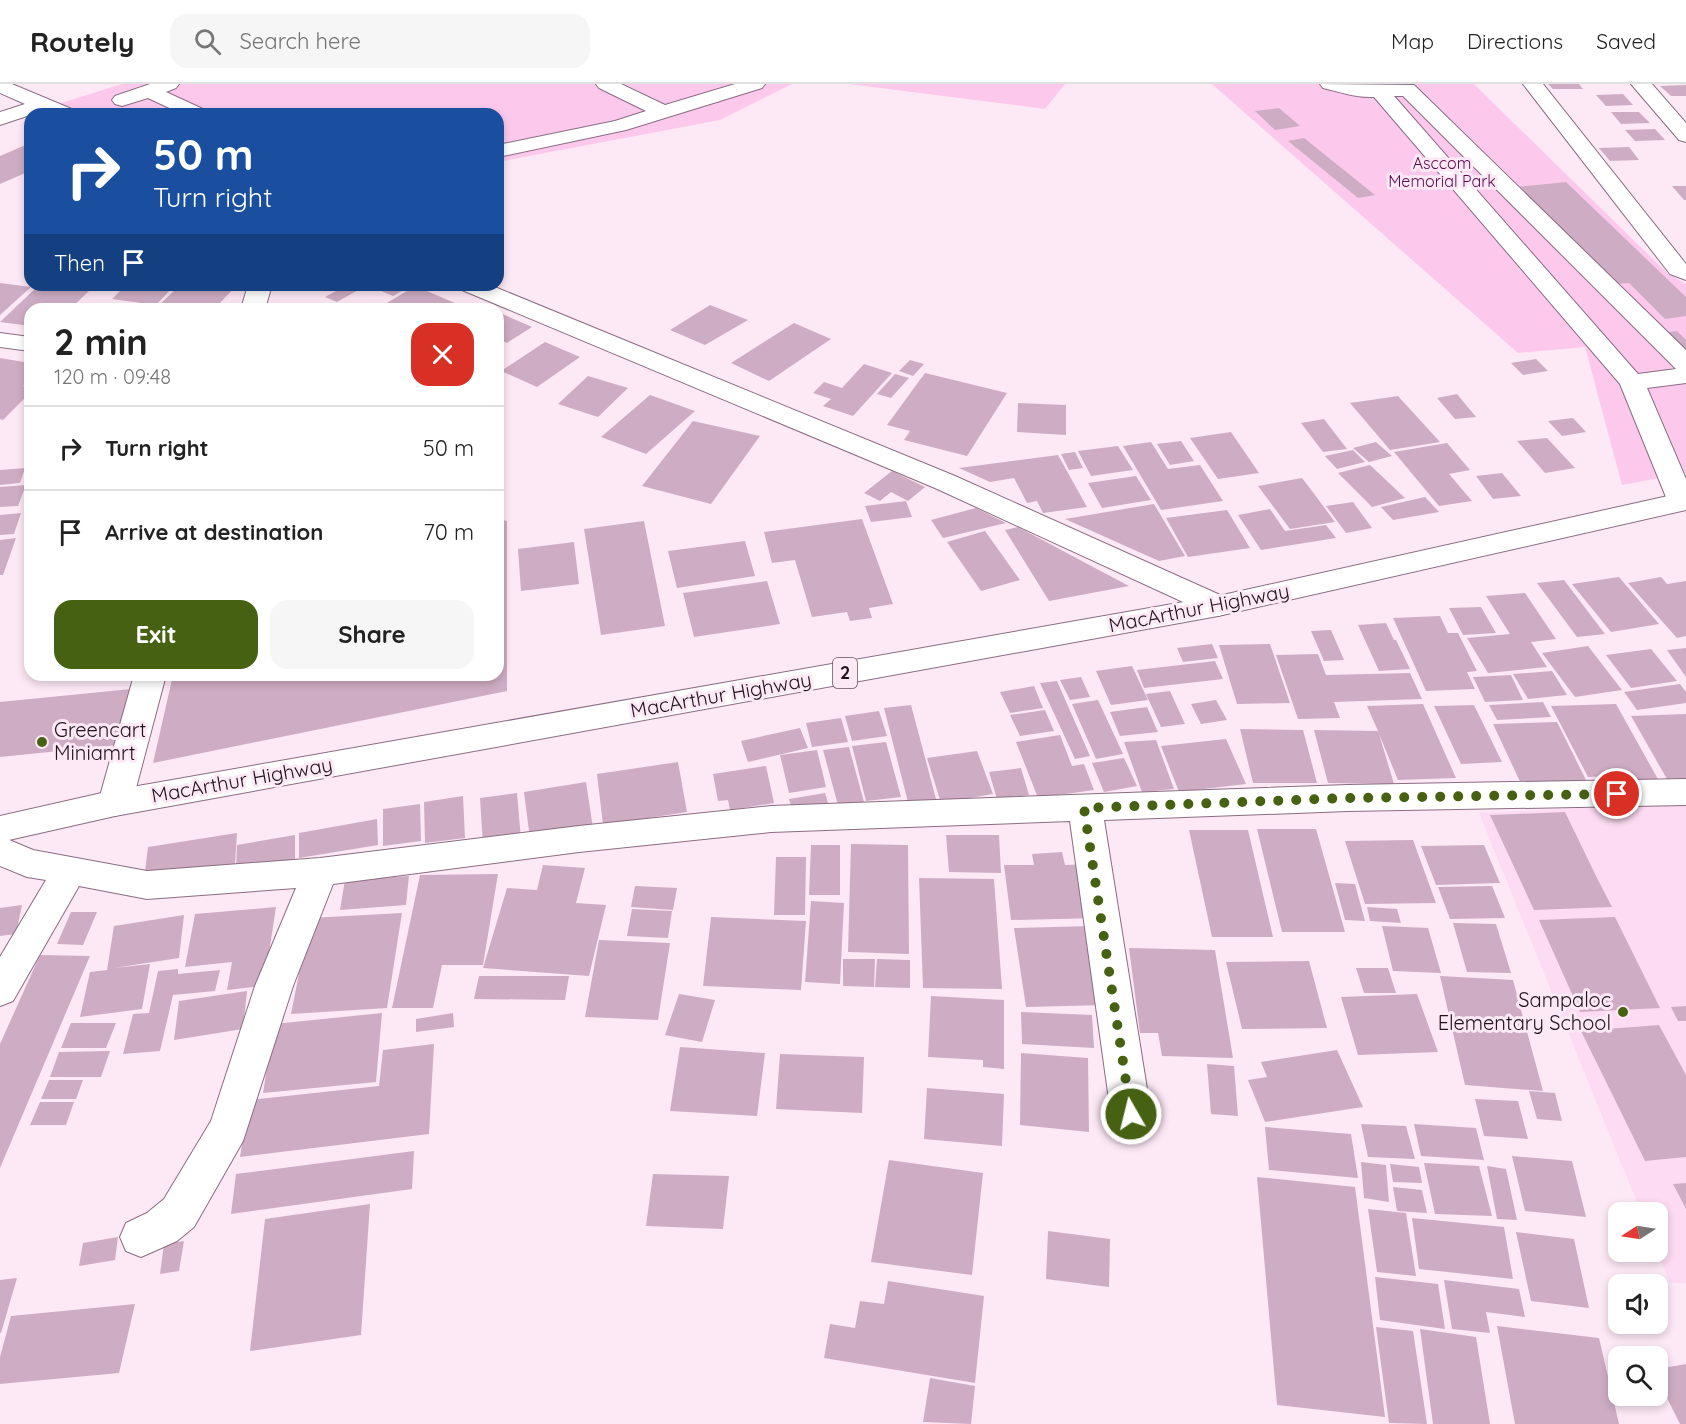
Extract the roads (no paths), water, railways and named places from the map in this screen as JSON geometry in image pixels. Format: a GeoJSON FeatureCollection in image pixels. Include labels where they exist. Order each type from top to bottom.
{"type":"FeatureCollection","features":[{"type":"Feature","properties":{"kind":"main road"},"geometry":{"type":"LineString","coordinates":[[606,84],[665,112]]}},
{"type":"Feature","properties":{"kind":"main road"},"geometry":{"type":"LineString","coordinates":[[504,150],[619,126],[755,84]]}},
{"type":"Feature","properties":{"kind":"main road"},"geometry":{"type":"LineString","coordinates":[[1330,84],[1353,90],[1380,92],[1413,86],[1686,364]]}},
{"type":"Feature","properties":{"kind":"main road"},"geometry":{"type":"LineString","coordinates":[[1533,84],[1678,269],[1686,273]]}},
{"type":"Feature","properties":{"kind":"main road"},"geometry":{"type":"LineString","coordinates":[[1641,84],[1686,136]]}},
{"type":"Feature","properties":{"kind":"main road"},"geometry":{"type":"LineString","coordinates":[[0,86],[53,108]]}},
{"type":"Feature","properties":{"kind":"main road"},"geometry":{"type":"LineString","coordinates":[[122,100],[160,88],[189,108]]}},
{"type":"Feature","properties":{"kind":"main road"},"geometry":{"type":"LineString","coordinates":[[1380,92],[1632,382],[1684,502]]}},
{"type":"Feature","properties":{"kind":"main road"},"geometry":{"type":"LineString","coordinates":[[32,108],[43,104]]}},
{"type":"Feature","properties":{"kind":"main road"},"geometry":{"type":"LineString","coordinates":[[0,119],[24,111]]}},
{"type":"Feature","properties":{"kind":"main road"},"geometry":{"type":"LineString","coordinates":[[484,291],[945,482],[1218,606]]}},
{"type":"Feature","properties":{"kind":"main road"},"geometry":{"type":"LineString","coordinates":[[0,340],[24,343]]}},
{"type":"Feature","properties":{"kind":"main road"},"geometry":{"type":"LineString","coordinates":[[1632,382],[1686,375]]}},
{"type":"Feature","properties":{"kind":"main road","name":"MacArthur Highway"},"geometry":{"type":"LineString","coordinates":[[0,829],[115,803],[1218,606],[1684,502]]}},
{"type":"Feature","properties":{"kind":"main road"},"geometry":{"type":"LineString","coordinates":[[115,803],[148,681]]}},
{"type":"Feature","properties":{"kind":"main road"},"geometry":{"type":"LineString","coordinates":[[0,850],[27,863],[147,885],[320,873],[579,839],[771,819],[1348,798],[1686,792]]}},
{"type":"Feature","properties":{"kind":"main road"},"geometry":{"type":"LineString","coordinates":[[1084,808],[1131,1114]]}},
{"type":"Feature","properties":{"kind":"main road"},"geometry":{"type":"LineString","coordinates":[[0,990],[69,872]]}},
{"type":"Feature","properties":{"kind":"main road"},"geometry":{"type":"LineString","coordinates":[[141,1237],[162,1227],[179,1214],[229,1128],[274,986],[320,873]]}},
{"type":"Feature","properties":{"kind":"place","name":"Greencart Miniamrt"},"geometry":{"type":"Point","coordinates":[42,742]}},
{"type":"Feature","properties":{"kind":"place","name":"Sampaloc Elementary School"},"geometry":{"type":"Point","coordinates":[1623,1012]}},
{"type":"Feature","properties":{"kind":"park label","name":"Asccom Memorial Park"},"geometry":{"type":"Point","coordinates":[1442,172]}}]}
